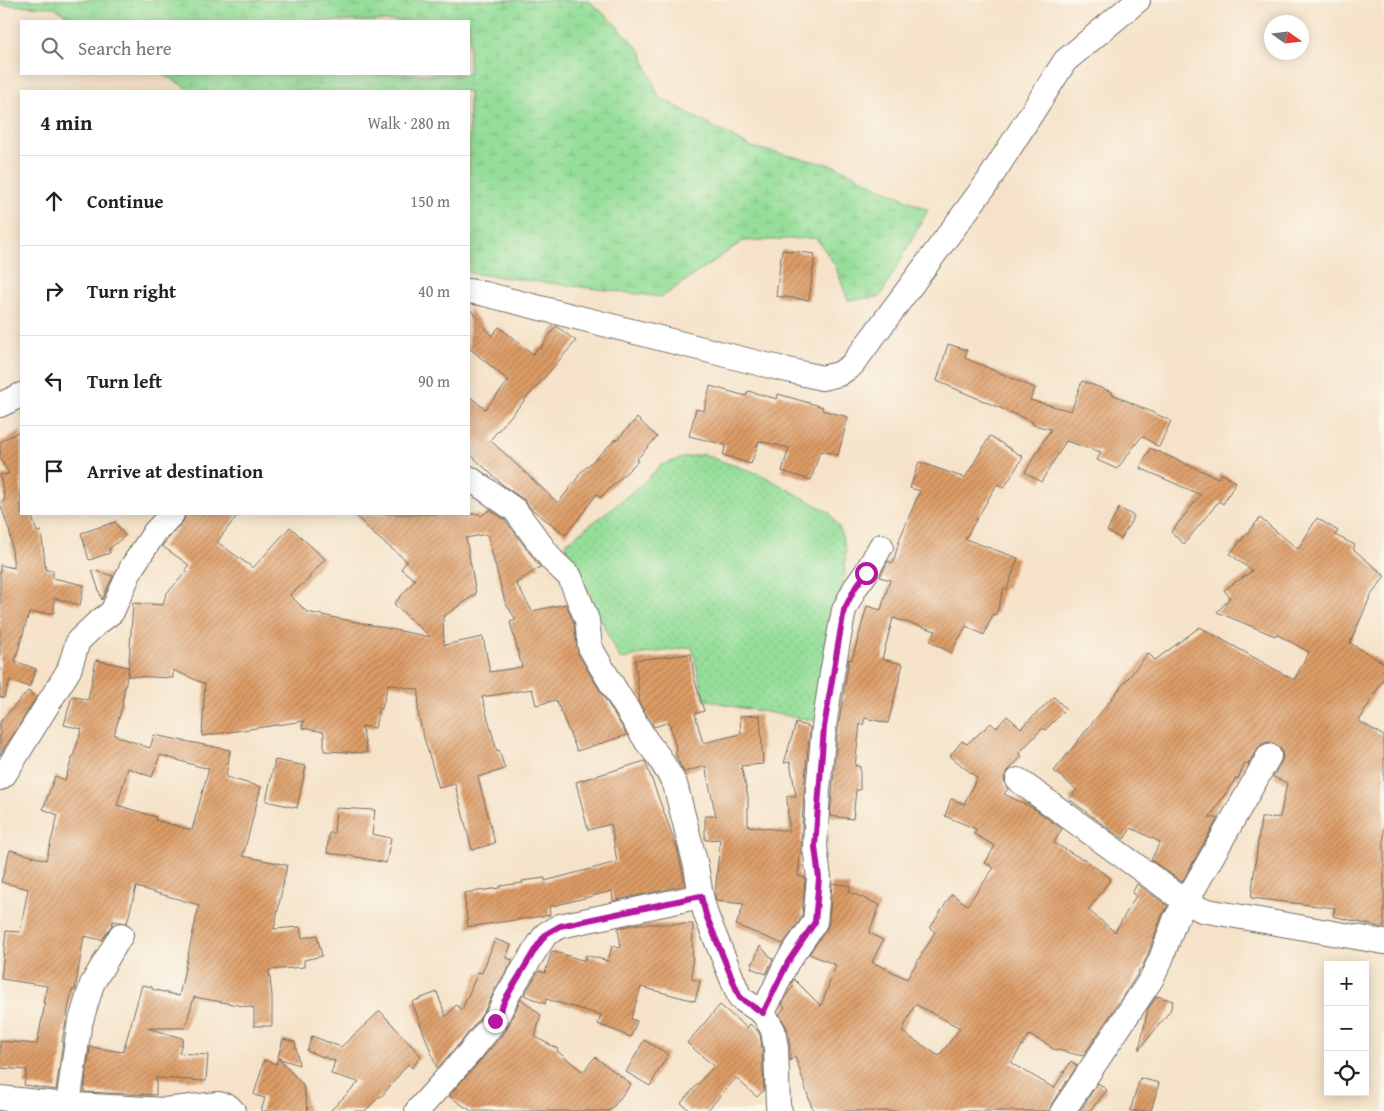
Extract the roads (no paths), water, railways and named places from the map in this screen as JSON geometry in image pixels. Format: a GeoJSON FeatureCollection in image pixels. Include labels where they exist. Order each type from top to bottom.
{"type":"FeatureCollection","features":[{"type":"Feature","properties":{"kind":"street"},"geometry":{"type":"LineString","coordinates":[[470,292],[485,294],[822,378],[839,374],[852,365],[987,183],[1065,61],[1138,0]]}},
{"type":"Feature","properties":{"kind":"street"},"geometry":{"type":"LineString","coordinates":[[0,405],[20,395]]}},
{"type":"Feature","properties":{"kind":"street"},"geometry":{"type":"LineString","coordinates":[[470,479],[515,510],[552,560],[570,577],[587,620],[590,646],[642,734],[659,757],[675,784],[696,866],[706,915],[740,998],[763,1013],[773,1030],[776,1048],[778,1106],[780,1111]]}},
{"type":"Feature","properties":{"kind":"street"},"geometry":{"type":"LineString","coordinates":[[0,778],[4,775],[69,670],[78,641],[112,612],[132,567],[155,532],[171,515]]}},
{"type":"Feature","properties":{"kind":"street"},"geometry":{"type":"LineString","coordinates":[[763,1013],[788,962],[815,922],[819,878],[815,847],[818,790],[824,727],[834,664],[844,610],[881,546]]}},
{"type":"Feature","properties":{"kind":"street"},"geometry":{"type":"LineString","coordinates":[[1063,1111],[1152,978],[1175,920],[1269,756]]}},
{"type":"Feature","properties":{"kind":"street"},"geometry":{"type":"LineString","coordinates":[[1018,780],[1186,902],[1202,910],[1384,942]]}},
{"type":"Feature","properties":{"kind":"street"},"geometry":{"type":"LineString","coordinates":[[417,1111],[495,1021],[507,996],[546,934],[560,926],[701,896]]}},
{"type":"Feature","properties":{"kind":"street"},"geometry":{"type":"LineString","coordinates":[[68,1104],[79,1027],[92,984],[121,935]]}},
{"type":"Feature","properties":{"kind":"street"},"geometry":{"type":"LineString","coordinates":[[0,1098],[164,1110],[218,1104],[228,1106],[233,1111]]}}]}
